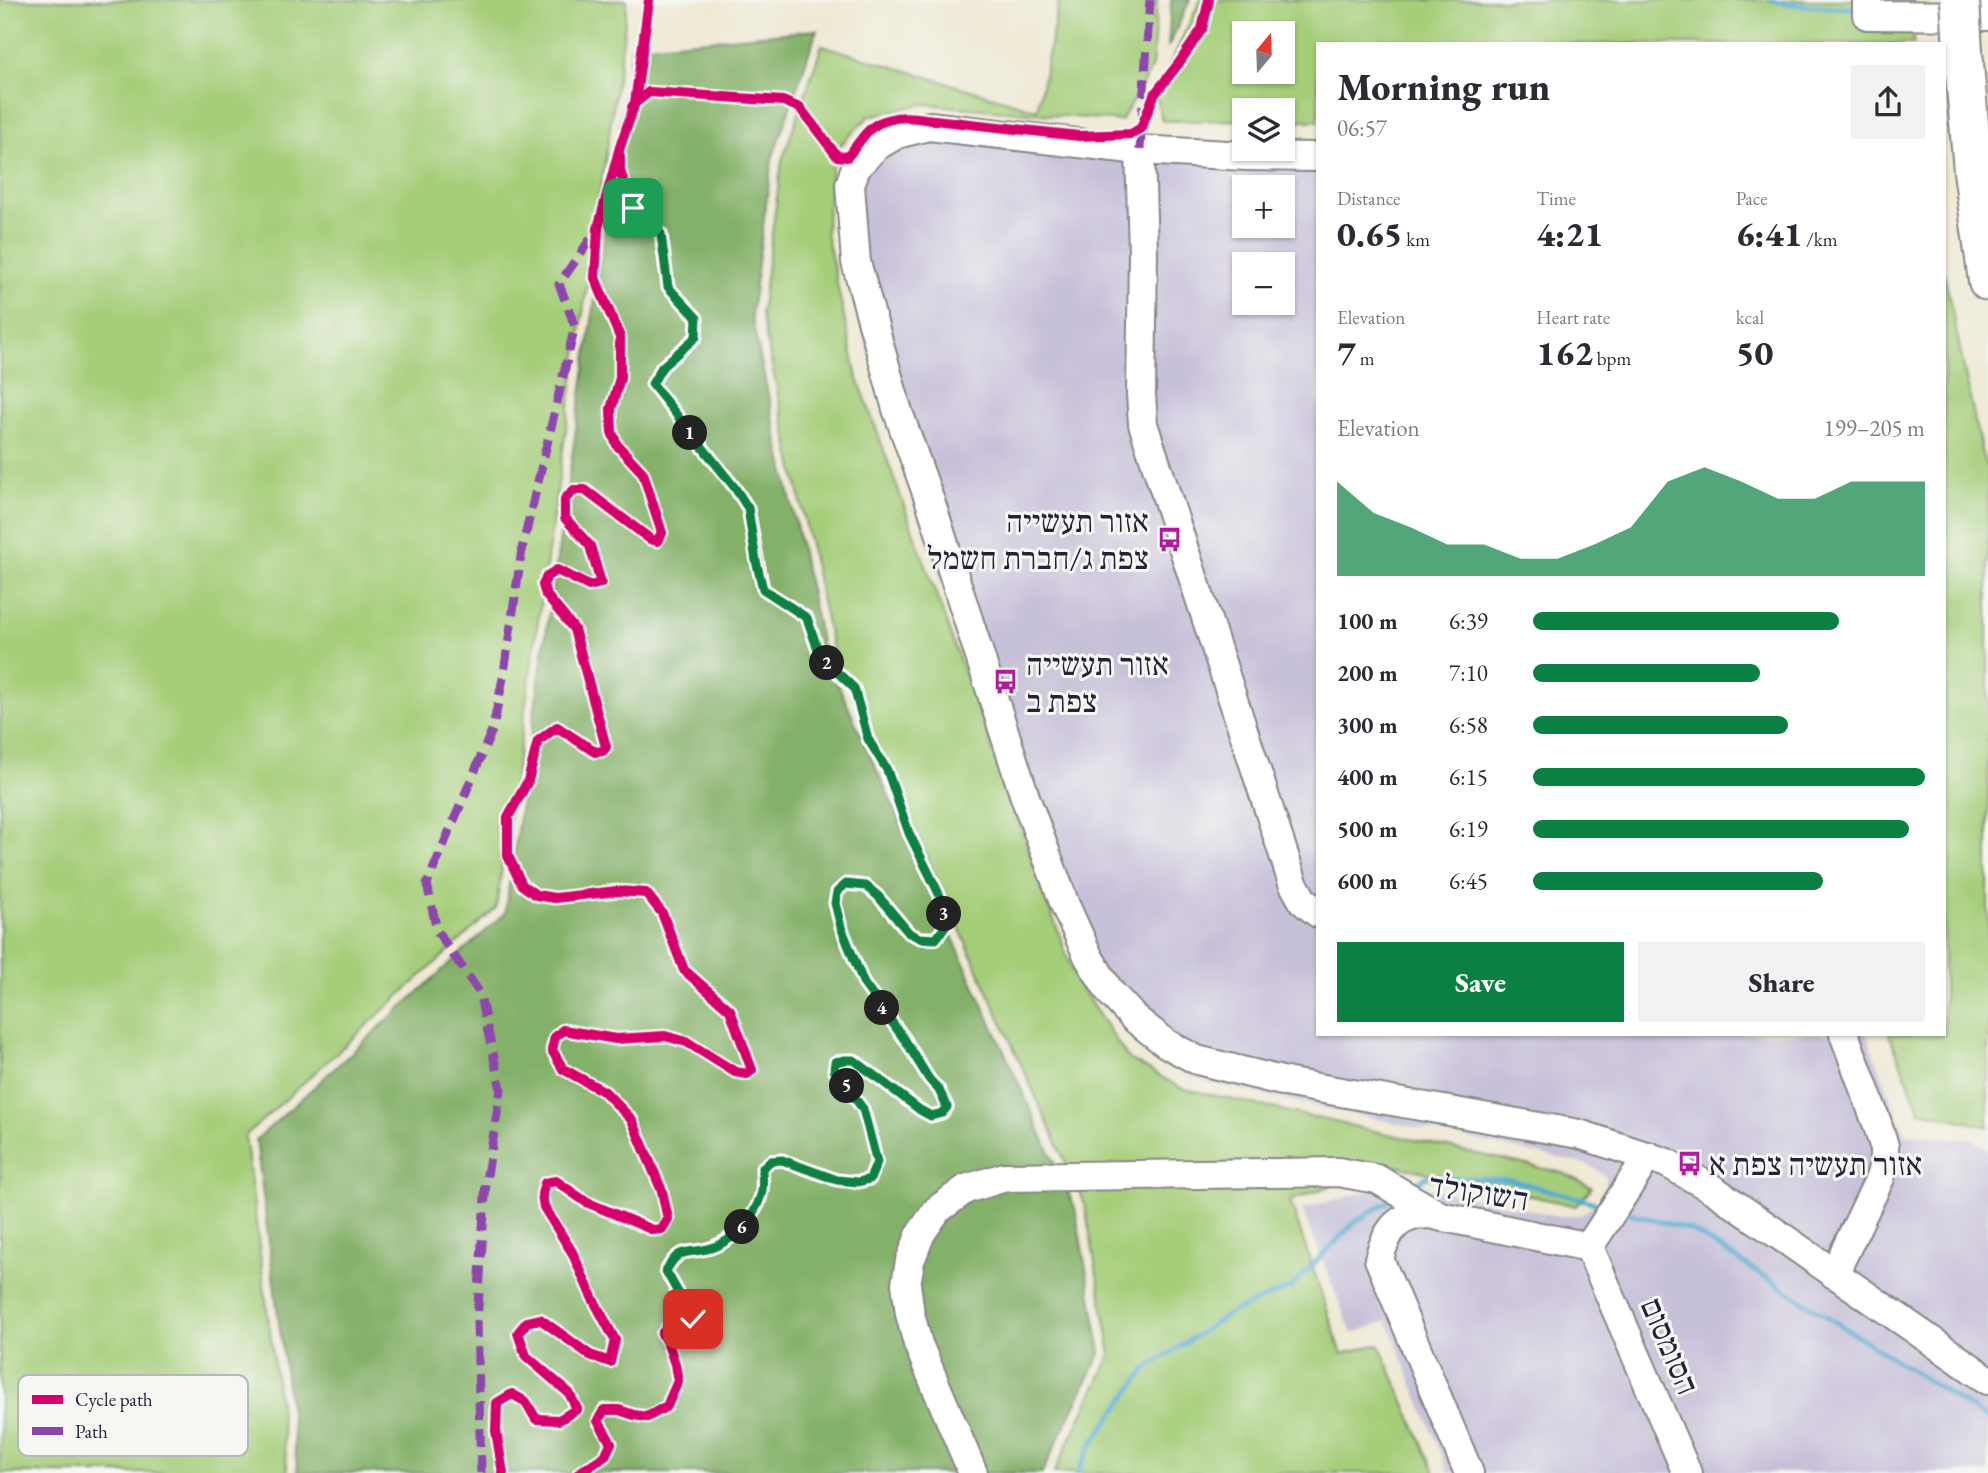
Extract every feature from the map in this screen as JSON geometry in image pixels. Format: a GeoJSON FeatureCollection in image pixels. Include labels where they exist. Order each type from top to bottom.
{"type":"FeatureCollection","features":[{"type":"Feature","properties":{"kind":"highway"},"geometry":{"type":"LineString","coordinates":[[1960,0],[1974,183],[1988,281]]}},
{"type":"Feature","properties":{"kind":"street"},"geometry":{"type":"LineString","coordinates":[[1867,0],[1867,15],[1988,16]]}},
{"type":"Feature","properties":{"kind":"street"},"geometry":{"type":"LineString","coordinates":[[1316,158],[1140,150],[929,126],[897,134],[875,147],[856,167],[849,186],[856,262],[897,409],[932,507],[1025,797],[1065,905],[1089,958],[1110,992],[1134,1018],[1167,1044],[1197,1060],[1290,1083],[1579,1134],[1667,1163],[1713,1191],[1988,1380]]}},
{"type":"Feature","properties":{"kind":"street"},"geometry":{"type":"LineString","coordinates":[[1140,150],[1143,253],[1140,394],[1143,424],[1293,883],[1303,901],[1316,911]]}},
{"type":"Feature","properties":{"kind":"street"},"geometry":{"type":"LineString","coordinates":[[1834,1274],[1880,1178],[1884,1163],[1884,1146],[1878,1126],[1845,1036]]}},
{"type":"Feature","properties":{"kind":"street"},"geometry":{"type":"LineString","coordinates":[[1589,1247],[1648,1156]]}},
{"type":"Feature","properties":{"kind":"street"},"geometry":{"type":"LineString","coordinates":[[973,1473],[918,1344],[906,1283],[910,1261],[921,1233],[937,1210],[966,1189],[1005,1177],[1338,1172],[1377,1179],[1442,1217]]}},
{"type":"Feature","properties":{"kind":"street","name":"השוקולד"},"geometry":{"type":"LineString","coordinates":[[1469,1473],[1379,1259],[1384,1242],[1391,1229],[1402,1219],[1417,1214],[1589,1247]]}},
{"type":"Feature","properties":{"kind":"street","name":"הסומסום"},"geometry":{"type":"LineString","coordinates":[[1589,1247],[1686,1473]]}},
{"type":"Feature","properties":{"kind":"shaded area"},"geometry":{"type":"Polygon","coordinates":[[[876,132],[1232,144],[1232,161],[1295,161],[1295,146],[1316,147],[1316,1036],[1867,1036],[1905,1134],[1974,1140],[1988,1149],[1988,1473],[1449,1473],[1387,1321],[1352,1334],[1302,1209],[1400,1182],[1558,1216],[1582,1215],[1599,1200],[1605,1176],[1589,1165],[1210,1083],[1168,1068],[1132,1037],[1098,997],[1047,896],[920,517],[846,281],[837,236],[837,206],[844,178],[876,132]]]}},
{"type":"Feature","properties":{"kind":"green space"},"geometry":{"type":"Polygon","coordinates":[[[0,0],[627,0],[496,908],[245,1136],[288,1473],[0,1473],[0,0]]]}},
{"type":"Feature","properties":{"kind":"green space"},"geometry":{"type":"Polygon","coordinates":[[[1059,0],[1157,0],[1152,67],[1121,121],[923,104],[869,116],[833,152],[826,232],[856,373],[1076,981],[1128,1058],[1181,1088],[1563,1173],[1592,1187],[1576,1206],[1388,1164],[1290,1201],[1342,1354],[1379,1344],[1435,1473],[1054,1473],[1111,1354],[1085,1205],[832,648],[761,314],[782,161],[822,45],[1037,110],[1059,0]]]}},
{"type":"Feature","properties":{"kind":"green space"},"geometry":{"type":"Polygon","coordinates":[[[1171,0],[1190,0],[1168,47],[1171,0]]]}},
{"type":"Feature","properties":{"kind":"green space"},"geometry":{"type":"Polygon","coordinates":[[[1200,0],[1913,0],[1914,42],[1316,42],[1316,121],[1295,120],[1295,98],[1232,98],[1232,120],[1162,121],[1156,95],[1200,0]]]}},
{"type":"Feature","properties":{"kind":"green space"},"geometry":{"type":"Polygon","coordinates":[[[817,30],[772,159],[751,315],[823,651],[1075,1208],[1101,1352],[1042,1473],[298,1473],[256,1140],[505,913],[632,47],[817,30]]]}},
{"type":"Feature","properties":{"kind":"green space"},"geometry":{"type":"Polygon","coordinates":[[[1946,282],[1982,455],[1988,470],[1988,1127],[1920,1111],[1890,1036],[1946,1036],[1946,282]]]}},
{"type":"Feature","properties":{"kind":"waterway"},"geometry":{"type":"LineString","coordinates":[[1773,0],[1787,4],[1859,9]]}},
{"type":"Feature","properties":{"kind":"waterway"},"geometry":{"type":"LineString","coordinates":[[1409,1188],[1426,1177],[1511,1180],[1606,1206]]}},
{"type":"Feature","properties":{"kind":"waterway"},"geometry":{"type":"LineString","coordinates":[[1077,1473],[1091,1445],[1146,1369],[1230,1313],[1291,1287],[1356,1221],[1392,1199]]}},
{"type":"Feature","properties":{"kind":"waterway"},"geometry":{"type":"LineString","coordinates":[[1622,1211],[1691,1230],[1988,1419]]}},
{"type":"Feature","properties":{"kind":"marked path"},"geometry":{"type":"LineString","coordinates":[[1140,150],[1150,0]]}},
{"type":"Feature","properties":{"kind":"marked path"},"geometry":{"type":"LineString","coordinates":[[481,1473],[477,1322],[486,1181],[501,1089],[479,992],[437,931],[427,884],[493,728],[522,549],[575,326],[559,284],[596,231]]}},
{"type":"Feature","properties":{"kind":"cycle path"},"geometry":{"type":"LineString","coordinates":[[632,107],[635,103],[649,0]]}},
{"type":"Feature","properties":{"kind":"cycle path"},"geometry":{"type":"LineString","coordinates":[[503,1473],[496,1431],[497,1403],[512,1394],[526,1402],[536,1419],[559,1420],[577,1409],[569,1393],[526,1356],[518,1333],[527,1322],[540,1319],[590,1355],[610,1362],[615,1340],[572,1252],[544,1207],[542,1194],[545,1183],[556,1181],[586,1202],[653,1230],[662,1229],[668,1219],[662,1191],[632,1120],[605,1092],[563,1069],[552,1050],[555,1037],[563,1030],[616,1039],[665,1036],[687,1042],[735,1072],[747,1074],[752,1070],[730,1010],[684,970],[662,913],[646,893],[617,891],[555,898],[536,895],[522,885],[508,856],[508,817],[528,781],[538,741],[557,727],[595,752],[603,751],[606,747],[574,629],[546,595],[543,585],[547,576],[557,570],[589,586],[601,583],[590,546],[565,518],[565,499],[574,490],[585,490],[650,539],[657,541],[662,533],[643,473],[617,445],[612,432],[611,409],[620,378],[620,337],[595,278],[598,228],[635,103],[649,92],[783,101],[800,108],[837,156],[847,157],[871,128],[886,120],[899,118],[1079,136],[1131,134],[1141,128],[1154,95],[1202,29],[1209,0]]}},
{"type":"Feature","properties":{"kind":"cycle path"},"geometry":{"type":"LineString","coordinates":[[579,1473],[605,1456],[611,1443],[598,1421],[604,1410],[619,1410],[647,1417],[667,1406],[678,1381],[675,1364],[662,1334],[669,1325],[678,1324],[686,1330],[692,1328],[693,1319],[666,1271],[681,1254],[713,1247],[745,1224],[760,1199],[762,1168],[771,1161],[782,1160],[837,1180],[858,1182],[870,1179],[876,1162],[871,1134],[863,1109],[834,1070],[836,1062],[854,1060],[931,1116],[942,1113],[947,1107],[939,1090],[929,1079],[905,1039],[864,984],[841,927],[835,903],[837,892],[846,884],[866,886],[878,896],[909,933],[920,938],[936,938],[946,925],[940,896],[909,833],[887,770],[868,739],[854,688],[820,656],[807,618],[763,589],[748,508],[652,384],[662,367],[696,337],[697,318],[668,287],[661,234],[633,208],[620,171],[620,156]]}},
{"type":"Feature","properties":{"kind":"place","name":"אזור תעשייה צפת ג/חברת חשמל"},"geometry":{"type":"Point","coordinates":[1169,539]}},
{"type":"Feature","properties":{"kind":"place","name":"אזור תעשייה צפת ב"},"geometry":{"type":"Point","coordinates":[1006,682]}},
{"type":"Feature","properties":{"kind":"place","name":"אזור תעשיה צפת א"},"geometry":{"type":"Point","coordinates":[1689,1164]}},
{"type":"Feature","properties":{"kind":"route"},"geometry":{"type":"LineString","coordinates":[[633,208],[661,234],[668,287],[697,318],[696,337],[662,367],[652,384],[748,508],[763,589],[807,618],[820,656],[854,688],[868,739],[887,770],[909,833],[940,896],[946,925],[936,939],[920,938],[909,933],[878,896],[866,886],[846,884],[837,892],[835,903],[841,927],[864,984],[939,1090],[947,1107],[942,1113],[931,1116],[854,1060],[835,1062],[834,1070],[863,1109],[871,1134],[877,1162],[870,1179],[858,1182],[837,1180],[782,1160],[771,1161],[762,1168],[762,1193],[749,1221],[712,1248],[680,1253],[671,1261],[666,1271],[693,1319]]}}]}
